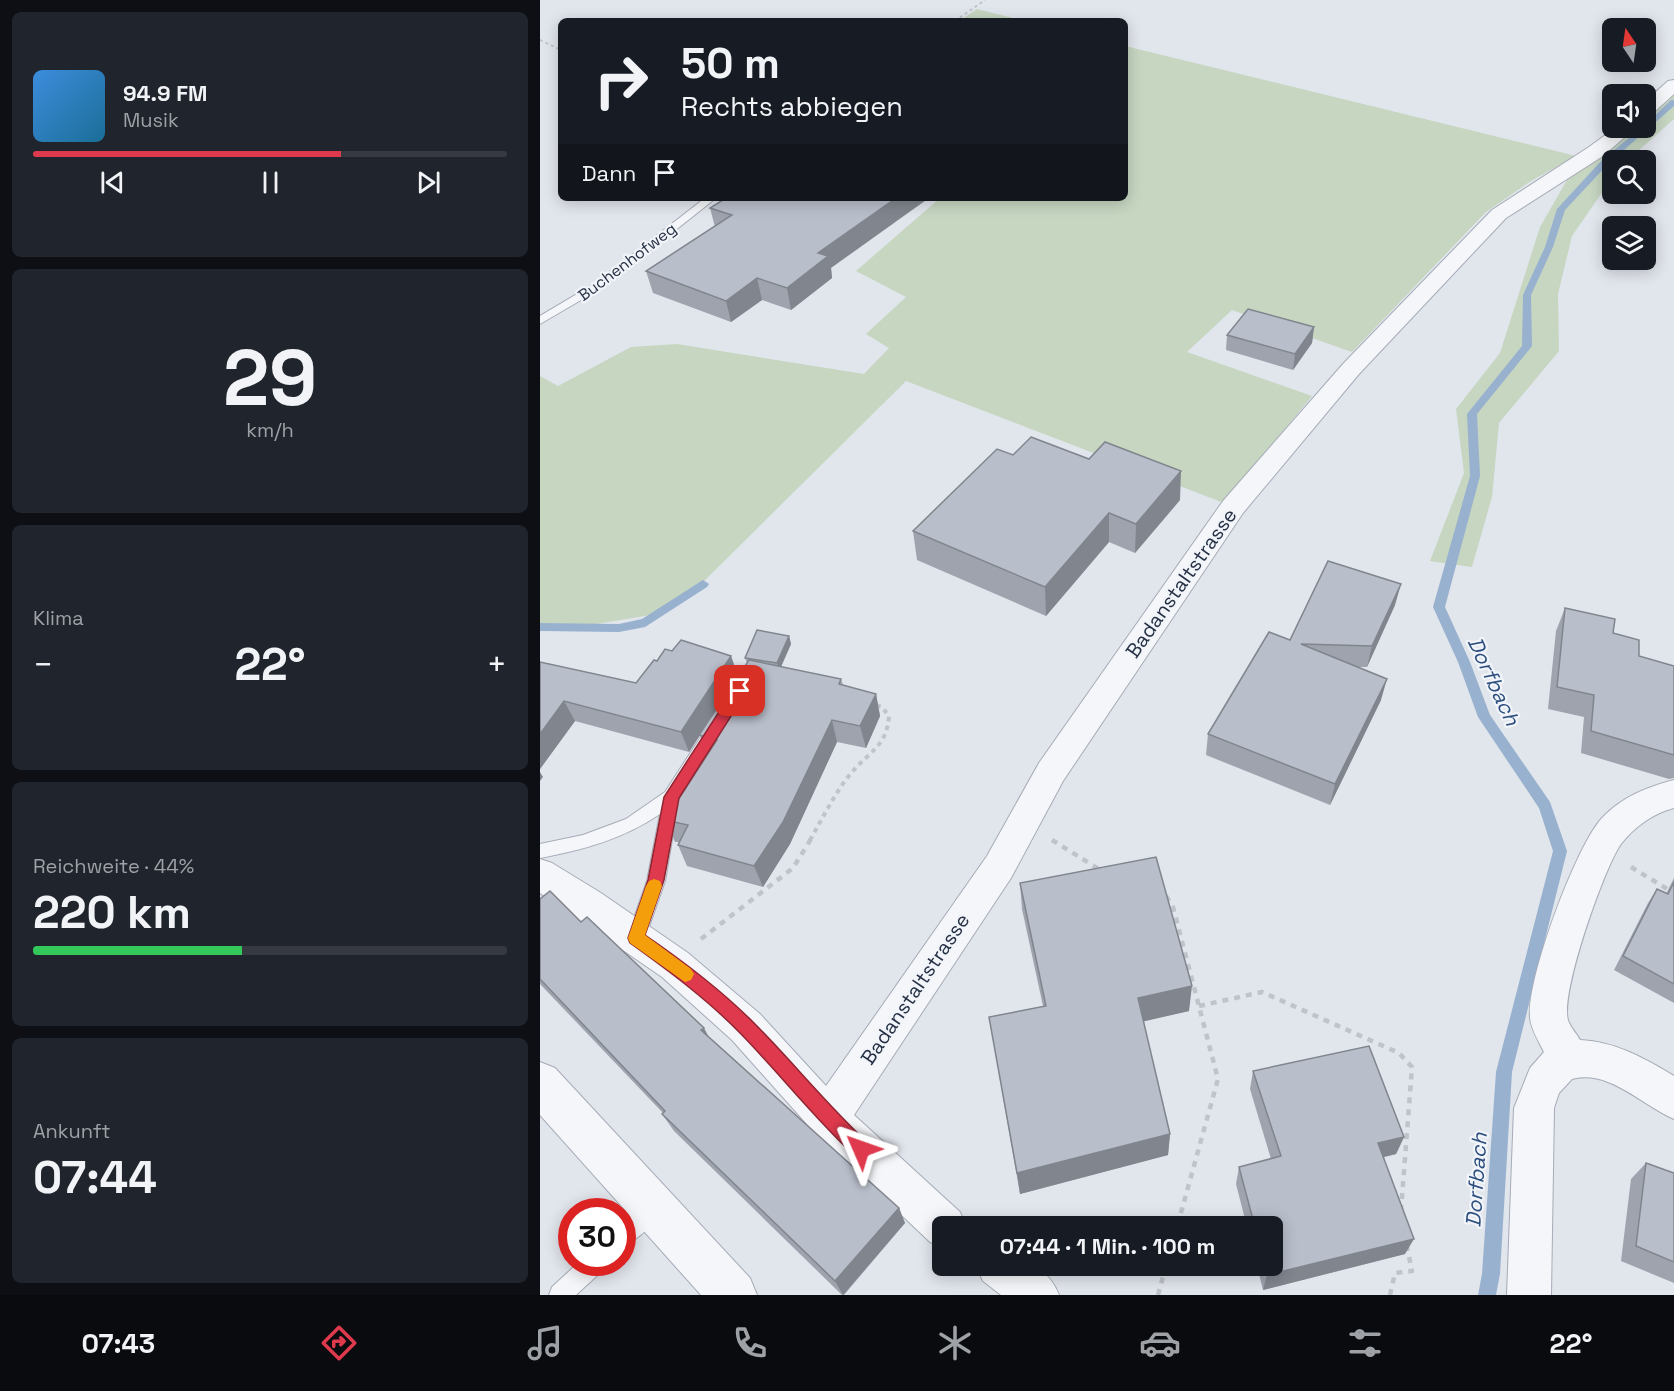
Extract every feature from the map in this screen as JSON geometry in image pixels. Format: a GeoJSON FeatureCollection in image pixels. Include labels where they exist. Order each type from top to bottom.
{"type":"FeatureCollection","features":[{"type":"Feature","properties":{"kind":"street"},"geometry":{"type":"LineString","coordinates":[[1656,101],[1674,85]]}},
{"type":"Feature","properties":{"kind":"street","name":"Badanstaltstrasse"},"geometry":{"type":"LineString","coordinates":[[828,1118],[999,867],[1051,772],[1233,507],[1351,369],[1499,214],[1524,195],[1594,155],[1614,138]]}},
{"type":"Feature","properties":{"kind":"street"},"geometry":{"type":"LineString","coordinates":[[1570,1059],[1549,1018],[1552,982],[1575,908],[1608,835],[1632,810],[1661,797],[1674,794]]}},
{"type":"Feature","properties":{"kind":"street"},"geometry":{"type":"LineString","coordinates":[[540,874],[675,965],[746,1027],[828,1118],[933,1216]]}},
{"type":"Feature","properties":{"kind":"street"},"geometry":{"type":"LineString","coordinates":[[1529,1295],[1534,1108],[1539,1088],[1552,1071],[1570,1059],[1592,1059],[1613,1063],[1674,1099]]}},
{"type":"Feature","properties":{"kind":"street"},"geometry":{"type":"LineString","coordinates":[[540,1083],[637,1222],[733,1295]]}},
{"type":"Feature","properties":{"kind":"street"},"geometry":{"type":"LineString","coordinates":[[1011,1276],[1037,1295]]}},
{"type":"Feature","properties":{"kind":"lane","name":"Buchenhofweg"},"geometry":{"type":"LineString","coordinates":[[540,321],[601,284],[707,201]]}},
{"type":"Feature","properties":{"kind":"lane"},"geometry":{"type":"LineString","coordinates":[[540,851],[584,842],[632,824],[671,797],[720,721]]}},
{"type":"Feature","properties":{"kind":"lane"},"geometry":{"type":"LineString","coordinates":[[636,938],[656,880],[671,797]]}},
{"type":"Feature","properties":{"kind":"lane"},"geometry":{"type":"LineString","coordinates":[[560,1295],[580,1276]]}},
{"type":"Feature","properties":{"kind":"path"},"geometry":{"type":"LineString","coordinates":[[959,18],[985,0]]}},
{"type":"Feature","properties":{"kind":"path"},"geometry":{"type":"LineString","coordinates":[[540,40],[558,49]]}},
{"type":"Feature","properties":{"kind":"path"},"geometry":{"type":"LineString","coordinates":[[675,965],[701,939],[793,868],[851,773],[879,746],[888,730],[889,716],[882,707],[873,704]]}},
{"type":"Feature","properties":{"kind":"path"},"geometry":{"type":"LineString","coordinates":[[1059,844],[1108,874]]}},
{"type":"Feature","properties":{"kind":"path"},"geometry":{"type":"LineString","coordinates":[[1601,850],[1674,893]]}},
{"type":"Feature","properties":{"kind":"path"},"geometry":{"type":"LineString","coordinates":[[1161,889],[1173,907],[1218,1079],[1180,1216]]}},
{"type":"Feature","properties":{"kind":"path"},"geometry":{"type":"LineString","coordinates":[[1199,1006],[1262,992],[1400,1053],[1412,1067],[1401,1221]]}},
{"type":"Feature","properties":{"kind":"path"},"geometry":{"type":"LineString","coordinates":[[1390,1295],[1395,1274],[1412,1271],[1405,1241]]}},
{"type":"Feature","properties":{"kind":"path"},"geometry":{"type":"LineString","coordinates":[[1158,1295],[1163,1276]]}},
{"type":"Feature","properties":{"kind":"green space"},"geometry":{"type":"Polygon","coordinates":[[[977,9],[1013,18],[964,18],[977,9]]]}},
{"type":"Feature","properties":{"kind":"green space"},"geometry":{"type":"Polygon","coordinates":[[[1128,47],[1576,156],[1531,181],[1486,212],[1352,352],[1232,310],[1187,352],[1312,396],[1224,503],[906,381],[693,592],[651,615],[590,625],[540,623],[540,376],[558,386],[631,347],[677,344],[864,374],[889,348],[866,334],[906,297],[856,271],[937,201],[1128,201],[1128,47]]]}},
{"type":"Feature","properties":{"kind":"green space"},"geometry":{"type":"Polygon","coordinates":[[[1674,91],[1674,119],[1656,135],[1656,108],[1674,91]]]}},
{"type":"Feature","properties":{"kind":"green space"},"geometry":{"type":"Polygon","coordinates":[[[1623,138],[1653,138],[1639,150],[1610,150],[1623,138]]]}},
{"type":"Feature","properties":{"kind":"green space"},"geometry":{"type":"Polygon","coordinates":[[[1602,155],[1602,192],[1572,236],[1558,294],[1559,351],[1499,423],[1492,497],[1472,567],[1430,561],[1464,473],[1456,409],[1500,353],[1540,227],[1567,180],[1602,155]]]}},
{"type":"Feature","properties":{"kind":"building"},"geometry":{"type":"Polygon","coordinates":[[[721,201],[892,201],[818,253],[828,256],[787,288],[757,278],[726,301],[646,271],[732,215],[710,208],[721,201]]]}},
{"type":"Feature","properties":{"kind":"building"},"geometry":{"type":"Polygon","coordinates":[[[1248,309],[1314,327],[1295,354],[1227,335],[1248,309]]]}},
{"type":"Feature","properties":{"kind":"building"},"geometry":{"type":"Polygon","coordinates":[[[1031,437],[1089,459],[1105,442],[1181,471],[1136,524],[1109,513],[1045,587],[913,531],[997,449],[1013,455],[1031,437]]]}},
{"type":"Feature","properties":{"kind":"building"},"geometry":{"type":"Polygon","coordinates":[[[1328,561],[1401,584],[1372,646],[1301,644],[1387,679],[1335,784],[1208,734],[1269,632],[1290,640],[1328,561]]]}},
{"type":"Feature","properties":{"kind":"building"},"geometry":{"type":"Polygon","coordinates":[[[1565,608],[1615,619],[1613,633],[1639,640],[1639,656],[1674,666],[1674,755],[1591,731],[1594,695],[1557,687],[1565,608]]]}},
{"type":"Feature","properties":{"kind":"building"},"geometry":{"type":"Polygon","coordinates":[[[757,630],[789,636],[777,663],[745,658],[757,630]]]}},
{"type":"Feature","properties":{"kind":"building"},"geometry":{"type":"Polygon","coordinates":[[[681,640],[731,656],[681,732],[564,701],[540,734],[540,662],[636,683],[665,649],[672,651],[681,640]]]}},
{"type":"Feature","properties":{"kind":"building"},"geometry":{"type":"Polygon","coordinates":[[[749,660],[841,679],[839,684],[876,694],[860,726],[832,720],[783,822],[754,866],[678,845],[688,825],[665,820],[717,740],[699,735],[749,660]]]}},
{"type":"Feature","properties":{"kind":"building"},"geometry":{"type":"Polygon","coordinates":[[[1156,857],[1192,986],[1138,998],[1170,1134],[1017,1173],[989,1017],[1046,1006],[1020,883],[1156,857]]]}},
{"type":"Feature","properties":{"kind":"building"},"geometry":{"type":"Polygon","coordinates":[[[1674,882],[1674,984],[1623,956],[1657,889],[1668,894],[1674,882]]]}},
{"type":"Feature","properties":{"kind":"building"},"geometry":{"type":"Polygon","coordinates":[[[550,891],[581,922],[587,917],[704,1028],[701,1030],[899,1208],[835,1281],[662,1114],[665,1111],[540,979],[540,899],[550,891]]]}},
{"type":"Feature","properties":{"kind":"building"},"geometry":{"type":"Polygon","coordinates":[[[1369,1046],[1404,1137],[1378,1143],[1414,1239],[1283,1271],[1283,1216],[1252,1216],[1239,1167],[1281,1156],[1253,1071],[1369,1046]]]}},
{"type":"Feature","properties":{"kind":"building"},"geometry":{"type":"Polygon","coordinates":[[[1646,1163],[1674,1173],[1674,1262],[1636,1246],[1646,1163]]]}},
{"type":"Feature","properties":{"kind":"waterway","name":"Dorfbach"},"geometry":{"type":"LineString","coordinates":[[1656,118],[1674,102]]}},
{"type":"Feature","properties":{"kind":"waterway","name":"Dorfbach"},"geometry":{"type":"LineString","coordinates":[[1487,1295],[1491,1274],[1504,1072],[1560,851],[1545,806],[1484,717],[1464,662],[1439,607],[1475,476],[1472,414],[1527,346],[1527,295],[1549,247],[1561,209],[1605,162],[1633,138]]}},
{"type":"Feature","properties":{"kind":"waterway"},"geometry":{"type":"LineString","coordinates":[[540,627],[619,628],[645,623],[703,584]]}},
{"type":"Feature","properties":{"kind":"slow traffic"},"geometry":{"type":"LineString","coordinates":[[654,886],[636,938],[685,974]]}},
{"type":"Feature","properties":{"kind":"route"},"geometry":{"type":"LineString","coordinates":[[740,691],[671,797],[656,880],[636,938],[675,965],[746,1027],[828,1118],[861,1149]]}}]}
